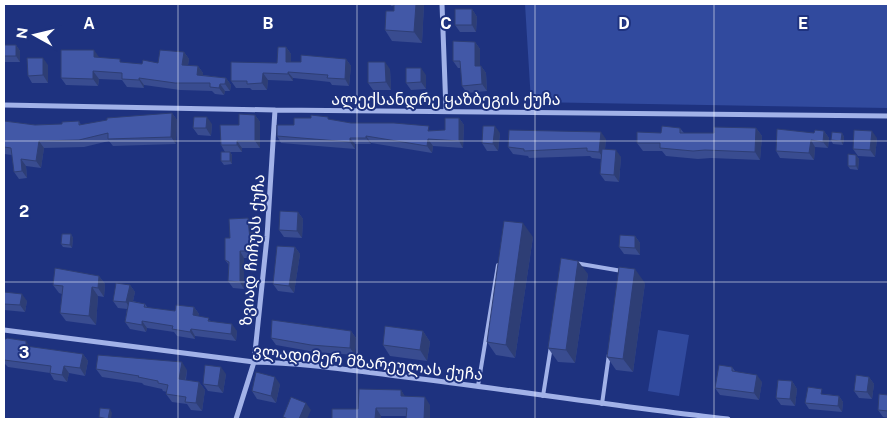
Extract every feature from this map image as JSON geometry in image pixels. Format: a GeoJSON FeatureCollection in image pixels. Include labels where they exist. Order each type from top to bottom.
{"type":"FeatureCollection","features":[{"type":"Feature","properties":{"kind":"street"},"geometry":{"type":"LineString","coordinates":[[442,4],[446,111]]}},
{"type":"Feature","properties":{"kind":"street","name":"ალექსანდრე ყაზბეგის ქუჩა"},"geometry":{"type":"LineString","coordinates":[[4,105],[275,110],[888,116]]}},
{"type":"Feature","properties":{"kind":"street","name":"ზვიად ჩიჩუას ქუჩა"},"geometry":{"type":"LineString","coordinates":[[236,419],[254,362],[267,237],[275,110]]}},
{"type":"Feature","properties":{"kind":"street","name":"ვლადიმერ მზარეულას ქუჩა"},"geometry":{"type":"LineString","coordinates":[[4,330],[254,362],[288,362],[728,419]]}},
{"type":"Feature","properties":{"kind":"lane"},"geometry":{"type":"LineString","coordinates":[[478,386],[498,260]]}},
{"type":"Feature","properties":{"kind":"lane"},"geometry":{"type":"LineString","coordinates":[[573,263],[622,270],[620,279]]}},
{"type":"Feature","properties":{"kind":"lane"},"geometry":{"type":"LineString","coordinates":[[543,396],[552,338]]}},
{"type":"Feature","properties":{"kind":"lane"},"geometry":{"type":"LineString","coordinates":[[602,404],[611,346]]}},
{"type":"Feature","properties":{"kind":"shaded area"},"geometry":{"type":"Polygon","coordinates":[[[525,4],[888,4],[888,108],[531,102],[525,4]]]}},
{"type":"Feature","properties":{"kind":"shaded area"},"geometry":{"type":"Polygon","coordinates":[[[658,330],[689,335],[679,396],[648,391],[658,330]]]}},
{"type":"Feature","properties":{"kind":"building"},"geometry":{"type":"Polygon","coordinates":[[[394,4],[416,4],[414,32],[385,30],[386,11],[394,11],[394,4]]]}},
{"type":"Feature","properties":{"kind":"building"},"geometry":{"type":"Polygon","coordinates":[[[455,9],[472,9],[472,25],[455,25],[455,9]]]}},
{"type":"Feature","properties":{"kind":"building"},"geometry":{"type":"Polygon","coordinates":[[[453,41],[475,42],[475,66],[481,66],[482,84],[462,86],[460,61],[453,61],[453,41]]]}},
{"type":"Feature","properties":{"kind":"building"},"geometry":{"type":"Polygon","coordinates":[[[4,45],[16,45],[16,56],[4,56],[4,45]]]}},
{"type":"Feature","properties":{"kind":"building"},"geometry":{"type":"Polygon","coordinates":[[[278,47],[286,47],[286,62],[301,62],[301,55],[346,59],[345,79],[327,78],[328,75],[288,72],[288,74],[263,73],[262,83],[247,84],[247,81],[231,81],[231,62],[277,63],[278,47]]]}},
{"type":"Feature","properties":{"kind":"building"},"geometry":{"type":"Polygon","coordinates":[[[61,50],[94,50],[94,57],[120,59],[120,62],[142,64],[143,60],[158,63],[160,50],[184,52],[182,65],[198,66],[197,75],[226,78],[225,84],[220,84],[219,88],[210,87],[210,83],[175,83],[139,78],[139,80],[122,79],[122,73],[93,71],[93,79],[61,78],[61,50]]]}},
{"type":"Feature","properties":{"kind":"building"},"geometry":{"type":"Polygon","coordinates":[[[27,58],[43,58],[43,75],[28,76],[27,58]]]}},
{"type":"Feature","properties":{"kind":"building"},"geometry":{"type":"Polygon","coordinates":[[[368,62],[385,62],[386,82],[368,83],[368,62]]]}},
{"type":"Feature","properties":{"kind":"building"},"geometry":{"type":"Polygon","coordinates":[[[406,68],[421,68],[421,82],[406,83],[406,68]]]}},
{"type":"Feature","properties":{"kind":"building"},"geometry":{"type":"Polygon","coordinates":[[[172,113],[171,137],[108,139],[108,133],[79,140],[39,141],[36,161],[21,159],[22,171],[14,172],[11,148],[4,147],[4,121],[35,125],[79,121],[79,125],[107,120],[107,118],[172,113]]]}},
{"type":"Feature","properties":{"kind":"building"},"geometry":{"type":"Polygon","coordinates":[[[239,114],[255,115],[255,141],[237,141],[237,145],[221,145],[220,125],[239,125],[239,114]]]}},
{"type":"Feature","properties":{"kind":"building"},"geometry":{"type":"Polygon","coordinates":[[[311,115],[351,123],[394,123],[429,126],[428,131],[445,130],[445,118],[459,118],[459,141],[428,139],[427,146],[366,136],[366,138],[350,138],[350,142],[277,136],[277,125],[294,125],[294,118],[311,118],[311,115]]]}},
{"type":"Feature","properties":{"kind":"building"},"geometry":{"type":"Polygon","coordinates":[[[194,117],[207,117],[206,128],[193,128],[194,117]]]}},
{"type":"Feature","properties":{"kind":"building"},"geometry":{"type":"Polygon","coordinates":[[[483,126],[495,126],[493,144],[482,143],[483,126]]]}},
{"type":"Feature","properties":{"kind":"building"},"geometry":{"type":"Polygon","coordinates":[[[662,126],[680,128],[680,133],[714,133],[714,127],[756,128],[755,152],[693,151],[660,148],[660,143],[637,143],[637,132],[661,133],[662,126]]]}},
{"type":"Feature","properties":{"kind":"building"},"geometry":{"type":"Polygon","coordinates":[[[777,129],[814,133],[815,130],[824,131],[823,142],[811,140],[809,153],[776,151],[777,129]]]}},
{"type":"Feature","properties":{"kind":"building"},"geometry":{"type":"Polygon","coordinates":[[[509,130],[601,132],[599,152],[587,151],[587,148],[524,151],[524,149],[508,147],[509,130]]]}},
{"type":"Feature","properties":{"kind":"building"},"geometry":{"type":"Polygon","coordinates":[[[854,130],[872,131],[870,150],[853,149],[854,130]]]}},
{"type":"Feature","properties":{"kind":"building"},"geometry":{"type":"Polygon","coordinates":[[[832,132],[842,133],[841,141],[831,140],[832,132]]]}},
{"type":"Feature","properties":{"kind":"building"},"geometry":{"type":"Polygon","coordinates":[[[602,149],[616,150],[614,175],[600,174],[602,149]]]}},
{"type":"Feature","properties":{"kind":"building"},"geometry":{"type":"Polygon","coordinates":[[[221,152],[230,152],[230,161],[221,161],[221,152]]]}},
{"type":"Feature","properties":{"kind":"building"},"geometry":{"type":"Polygon","coordinates":[[[848,154],[856,155],[856,166],[848,166],[848,154]]]}},
{"type":"Feature","properties":{"kind":"building"},"geometry":{"type":"Polygon","coordinates":[[[280,211],[298,212],[297,231],[279,230],[280,211]]]}},
{"type":"Feature","properties":{"kind":"building"},"geometry":{"type":"Polygon","coordinates":[[[248,218],[251,251],[240,251],[240,282],[228,281],[229,262],[225,260],[225,238],[230,238],[229,219],[248,218]]]}},
{"type":"Feature","properties":{"kind":"building"},"geometry":{"type":"Polygon","coordinates":[[[504,221],[523,223],[506,345],[487,342],[504,221]]]}},
{"type":"Feature","properties":{"kind":"building"},"geometry":{"type":"Polygon","coordinates":[[[62,234],[71,234],[70,245],[61,244],[62,234]]]}},
{"type":"Feature","properties":{"kind":"building"},"geometry":{"type":"Polygon","coordinates":[[[620,235],[635,236],[635,248],[619,247],[620,235]]]}},
{"type":"Feature","properties":{"kind":"building"},"geometry":{"type":"Polygon","coordinates":[[[277,246],[295,247],[289,286],[273,284],[277,246]]]}},
{"type":"Feature","properties":{"kind":"building"},"geometry":{"type":"Polygon","coordinates":[[[561,258],[578,261],[566,350],[548,348],[561,258]]]}},
{"type":"Feature","properties":{"kind":"building"},"geometry":{"type":"Polygon","coordinates":[[[619,267],[635,269],[623,359],[607,357],[619,267]]]}},
{"type":"Feature","properties":{"kind":"building"},"geometry":{"type":"Polygon","coordinates":[[[55,268],[99,276],[98,288],[92,287],[89,316],[60,313],[63,286],[53,285],[55,268]]]}},
{"type":"Feature","properties":{"kind":"building"},"geometry":{"type":"Polygon","coordinates":[[[116,283],[130,285],[126,302],[113,301],[116,283]]]}},
{"type":"Feature","properties":{"kind":"building"},"geometry":{"type":"Polygon","coordinates":[[[4,292],[22,294],[20,305],[4,304],[4,292]]]}},
{"type":"Feature","properties":{"kind":"building"},"geometry":{"type":"Polygon","coordinates":[[[129,301],[145,304],[144,307],[175,311],[176,305],[194,307],[193,315],[209,318],[208,321],[232,324],[231,334],[191,329],[190,332],[172,329],[173,326],[142,321],[142,325],[125,322],[129,301]]]}},
{"type":"Feature","properties":{"kind":"building"},"geometry":{"type":"Polygon","coordinates":[[[272,320],[351,331],[350,348],[311,345],[271,338],[272,320]]]}},
{"type":"Feature","properties":{"kind":"building"},"geometry":{"type":"Polygon","coordinates":[[[385,326],[423,331],[420,350],[383,345],[385,326]]]}},
{"type":"Feature","properties":{"kind":"building"},"geometry":{"type":"Polygon","coordinates":[[[4,339],[26,341],[26,346],[83,354],[80,368],[64,366],[62,375],[50,373],[51,366],[4,360],[4,339]]]}},
{"type":"Feature","properties":{"kind":"building"},"geometry":{"type":"Polygon","coordinates":[[[98,355],[182,362],[179,379],[199,382],[196,403],[185,402],[186,397],[166,394],[168,385],[158,383],[158,381],[96,369],[98,355]]]}},
{"type":"Feature","properties":{"kind":"building"},"geometry":{"type":"Polygon","coordinates":[[[205,365],[221,367],[218,386],[203,384],[205,365]]]}},
{"type":"Feature","properties":{"kind":"building"},"geometry":{"type":"Polygon","coordinates":[[[719,365],[732,367],[732,371],[757,375],[754,393],[715,388],[719,365]]]}},
{"type":"Feature","properties":{"kind":"building"},"geometry":{"type":"Polygon","coordinates":[[[256,372],[275,377],[271,396],[252,391],[256,372]]]}},
{"type":"Feature","properties":{"kind":"building"},"geometry":{"type":"Polygon","coordinates":[[[856,375],[869,377],[867,392],[854,391],[856,375]]]}},
{"type":"Feature","properties":{"kind":"building"},"geometry":{"type":"Polygon","coordinates":[[[778,380],[792,381],[790,399],[776,398],[778,380]]]}},
{"type":"Feature","properties":{"kind":"building"},"geometry":{"type":"Polygon","coordinates":[[[808,387],[822,389],[821,394],[839,396],[838,406],[805,403],[808,387]]]}},
{"type":"Feature","properties":{"kind":"building"},"geometry":{"type":"Polygon","coordinates":[[[359,389],[401,390],[401,396],[425,397],[424,419],[406,419],[407,408],[376,408],[375,419],[332,419],[332,409],[358,409],[359,389]]]}},
{"type":"Feature","properties":{"kind":"building"},"geometry":{"type":"Polygon","coordinates":[[[879,394],[888,395],[888,411],[878,410],[879,394]]]}},
{"type":"Feature","properties":{"kind":"building"},"geometry":{"type":"Polygon","coordinates":[[[291,397],[306,403],[299,419],[283,417],[291,397]]]}},
{"type":"Feature","properties":{"kind":"building"},"geometry":{"type":"Polygon","coordinates":[[[100,408],[110,409],[108,419],[99,417],[100,408]]]}}]}
